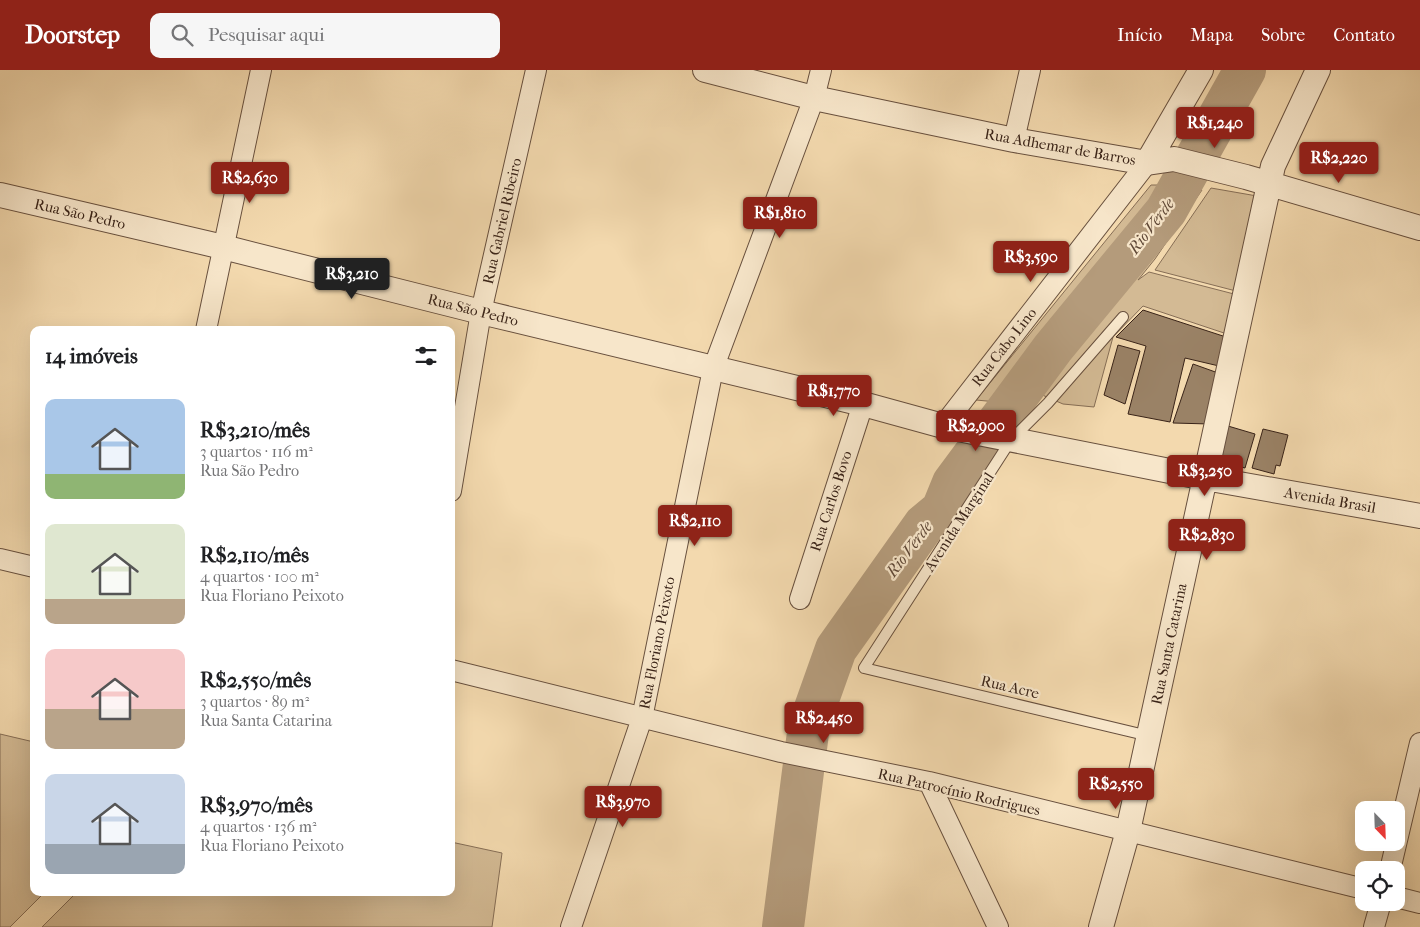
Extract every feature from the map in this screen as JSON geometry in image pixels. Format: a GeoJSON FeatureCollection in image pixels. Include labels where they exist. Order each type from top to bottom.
{"type":"FeatureCollection","features":[{"type":"Feature","properties":{"kind":"street"},"geometry":{"type":"LineString","coordinates":[[207,326],[261,70]]}},
{"type":"Feature","properties":{"kind":"street","name":"Rua Gabriel Ribeiro"},"geometry":{"type":"LineString","coordinates":[[455,468],[482,312],[536,70]]}},
{"type":"Feature","properties":{"kind":"street","name":"Rua Adhemar de Barros"},"geometry":{"type":"LineString","coordinates":[[705,70],[814,98],[1014,140],[1147,162],[1174,159],[1246,177],[1420,228]]}},
{"type":"Feature","properties":{"kind":"street","name":"Rua Floriano Peixoto"},"geometry":{"type":"LineString","coordinates":[[571,927],[642,718],[713,369],[814,98],[821,70]]}},
{"type":"Feature","properties":{"kind":"street"},"geometry":{"type":"LineString","coordinates":[[1014,140],[1030,70]]}},
{"type":"Feature","properties":{"kind":"street","name":"Rua Cabo Lino"},"geometry":{"type":"LineString","coordinates":[[953,428],[1147,162],[1202,70]]}},
{"type":"Feature","properties":{"kind":"street"},"geometry":{"type":"LineString","coordinates":[[1270,185],[1273,166],[1318,70]]}},
{"type":"Feature","properties":{"kind":"street","name":"Rua Santa Catarina"},"geometry":{"type":"LineString","coordinates":[[1101,927],[1128,831],[1270,185]]}},
{"type":"Feature","properties":{"kind":"street","name":"Rua São Pedro"},"geometry":{"type":"LineString","coordinates":[[0,196],[223,247],[713,369]]}},
{"type":"Feature","properties":{"kind":"street","name":"Avenida Brasil"},"geometry":{"type":"LineString","coordinates":[[713,369],[862,404],[953,428],[1205,478],[1420,516]]}},
{"type":"Feature","properties":{"kind":"street","name":"Rua Carlos Bovo"},"geometry":{"type":"LineString","coordinates":[[800,599],[862,404]]}},
{"type":"Feature","properties":{"kind":"street"},"geometry":{"type":"LineString","coordinates":[[0,559],[30,567]]}},
{"type":"Feature","properties":{"kind":"street","name":"Rua Patrocínio Rodrigues"},"geometry":{"type":"LineString","coordinates":[[455,671],[781,752],[860,770],[929,782],[1355,887]]}},
{"type":"Feature","properties":{"kind":"street"},"geometry":{"type":"LineString","coordinates":[[1392,861],[1420,743]]}},
{"type":"Feature","properties":{"kind":"street"},"geometry":{"type":"LineString","coordinates":[[929,782],[998,927]]}},
{"type":"Feature","properties":{"kind":"street"},"geometry":{"type":"LineString","coordinates":[[1405,899],[1420,903]]}},
{"type":"Feature","properties":{"kind":"street"},"geometry":{"type":"LineString","coordinates":[[1374,927],[1378,911]]}},
{"type":"Feature","properties":{"kind":"lane","name":"Avenida Marginal"},"geometry":{"type":"LineString","coordinates":[[864,668],[1005,438],[1048,403],[1123,316]]}},
{"type":"Feature","properties":{"kind":"lane","name":"Rua Acre"},"geometry":{"type":"LineString","coordinates":[[864,668],[1149,736]]}},
{"type":"Feature","properties":{"kind":"shaded area"},"geometry":{"type":"Polygon","coordinates":[[[1184,184],[1202,190],[1155,259],[1138,280],[1149,272],[1234,294],[1227,334],[1143,306],[1113,337],[1094,407],[1063,404],[1040,394],[1030,406],[1018,404],[1124,268],[1167,217],[1184,184]]]}},
{"type":"Feature","properties":{"kind":"shaded area"},"geometry":{"type":"Polygon","coordinates":[[[1151,185],[1162,185],[1139,226],[997,402],[976,400],[1151,185]]]}},
{"type":"Feature","properties":{"kind":"shaded area"},"geometry":{"type":"Polygon","coordinates":[[[1211,188],[1257,196],[1236,291],[1155,270],[1211,188]]]}},
{"type":"Feature","properties":{"kind":"shaded area"},"geometry":{"type":"Polygon","coordinates":[[[0,734],[30,741],[30,896],[41,896],[10,927],[0,927],[0,734]]]}},
{"type":"Feature","properties":{"kind":"shaded area"},"geometry":{"type":"Polygon","coordinates":[[[455,843],[502,853],[492,927],[42,927],[73,896],[455,896],[455,843]]]}},
{"type":"Feature","properties":{"kind":"building"},"geometry":{"type":"Polygon","coordinates":[[[1143,310],[1226,337],[1219,366],[1185,358],[1170,422],[1128,414],[1146,346],[1116,337],[1143,310]]]}},
{"type":"Feature","properties":{"kind":"building"},"geometry":{"type":"Polygon","coordinates":[[[1118,345],[1140,351],[1125,404],[1104,395],[1118,345]]]}},
{"type":"Feature","properties":{"kind":"building"},"geometry":{"type":"Polygon","coordinates":[[[1193,364],[1221,374],[1210,424],[1173,423],[1193,364]]]}},
{"type":"Feature","properties":{"kind":"building"},"geometry":{"type":"Polygon","coordinates":[[[1228,426],[1255,434],[1245,468],[1219,461],[1228,426]]]}},
{"type":"Feature","properties":{"kind":"building"},"geometry":{"type":"Polygon","coordinates":[[[1263,429],[1288,435],[1280,466],[1276,465],[1274,474],[1252,468],[1263,429]]]}},
{"type":"Feature","properties":{"kind":"waterway","name":"Rio Verde"},"geometry":{"type":"LineString","coordinates":[[783,927],[809,725],[836,649],[924,525],[942,510],[953,483],[1053,348],[1166,211],[1245,70]]}}]}
